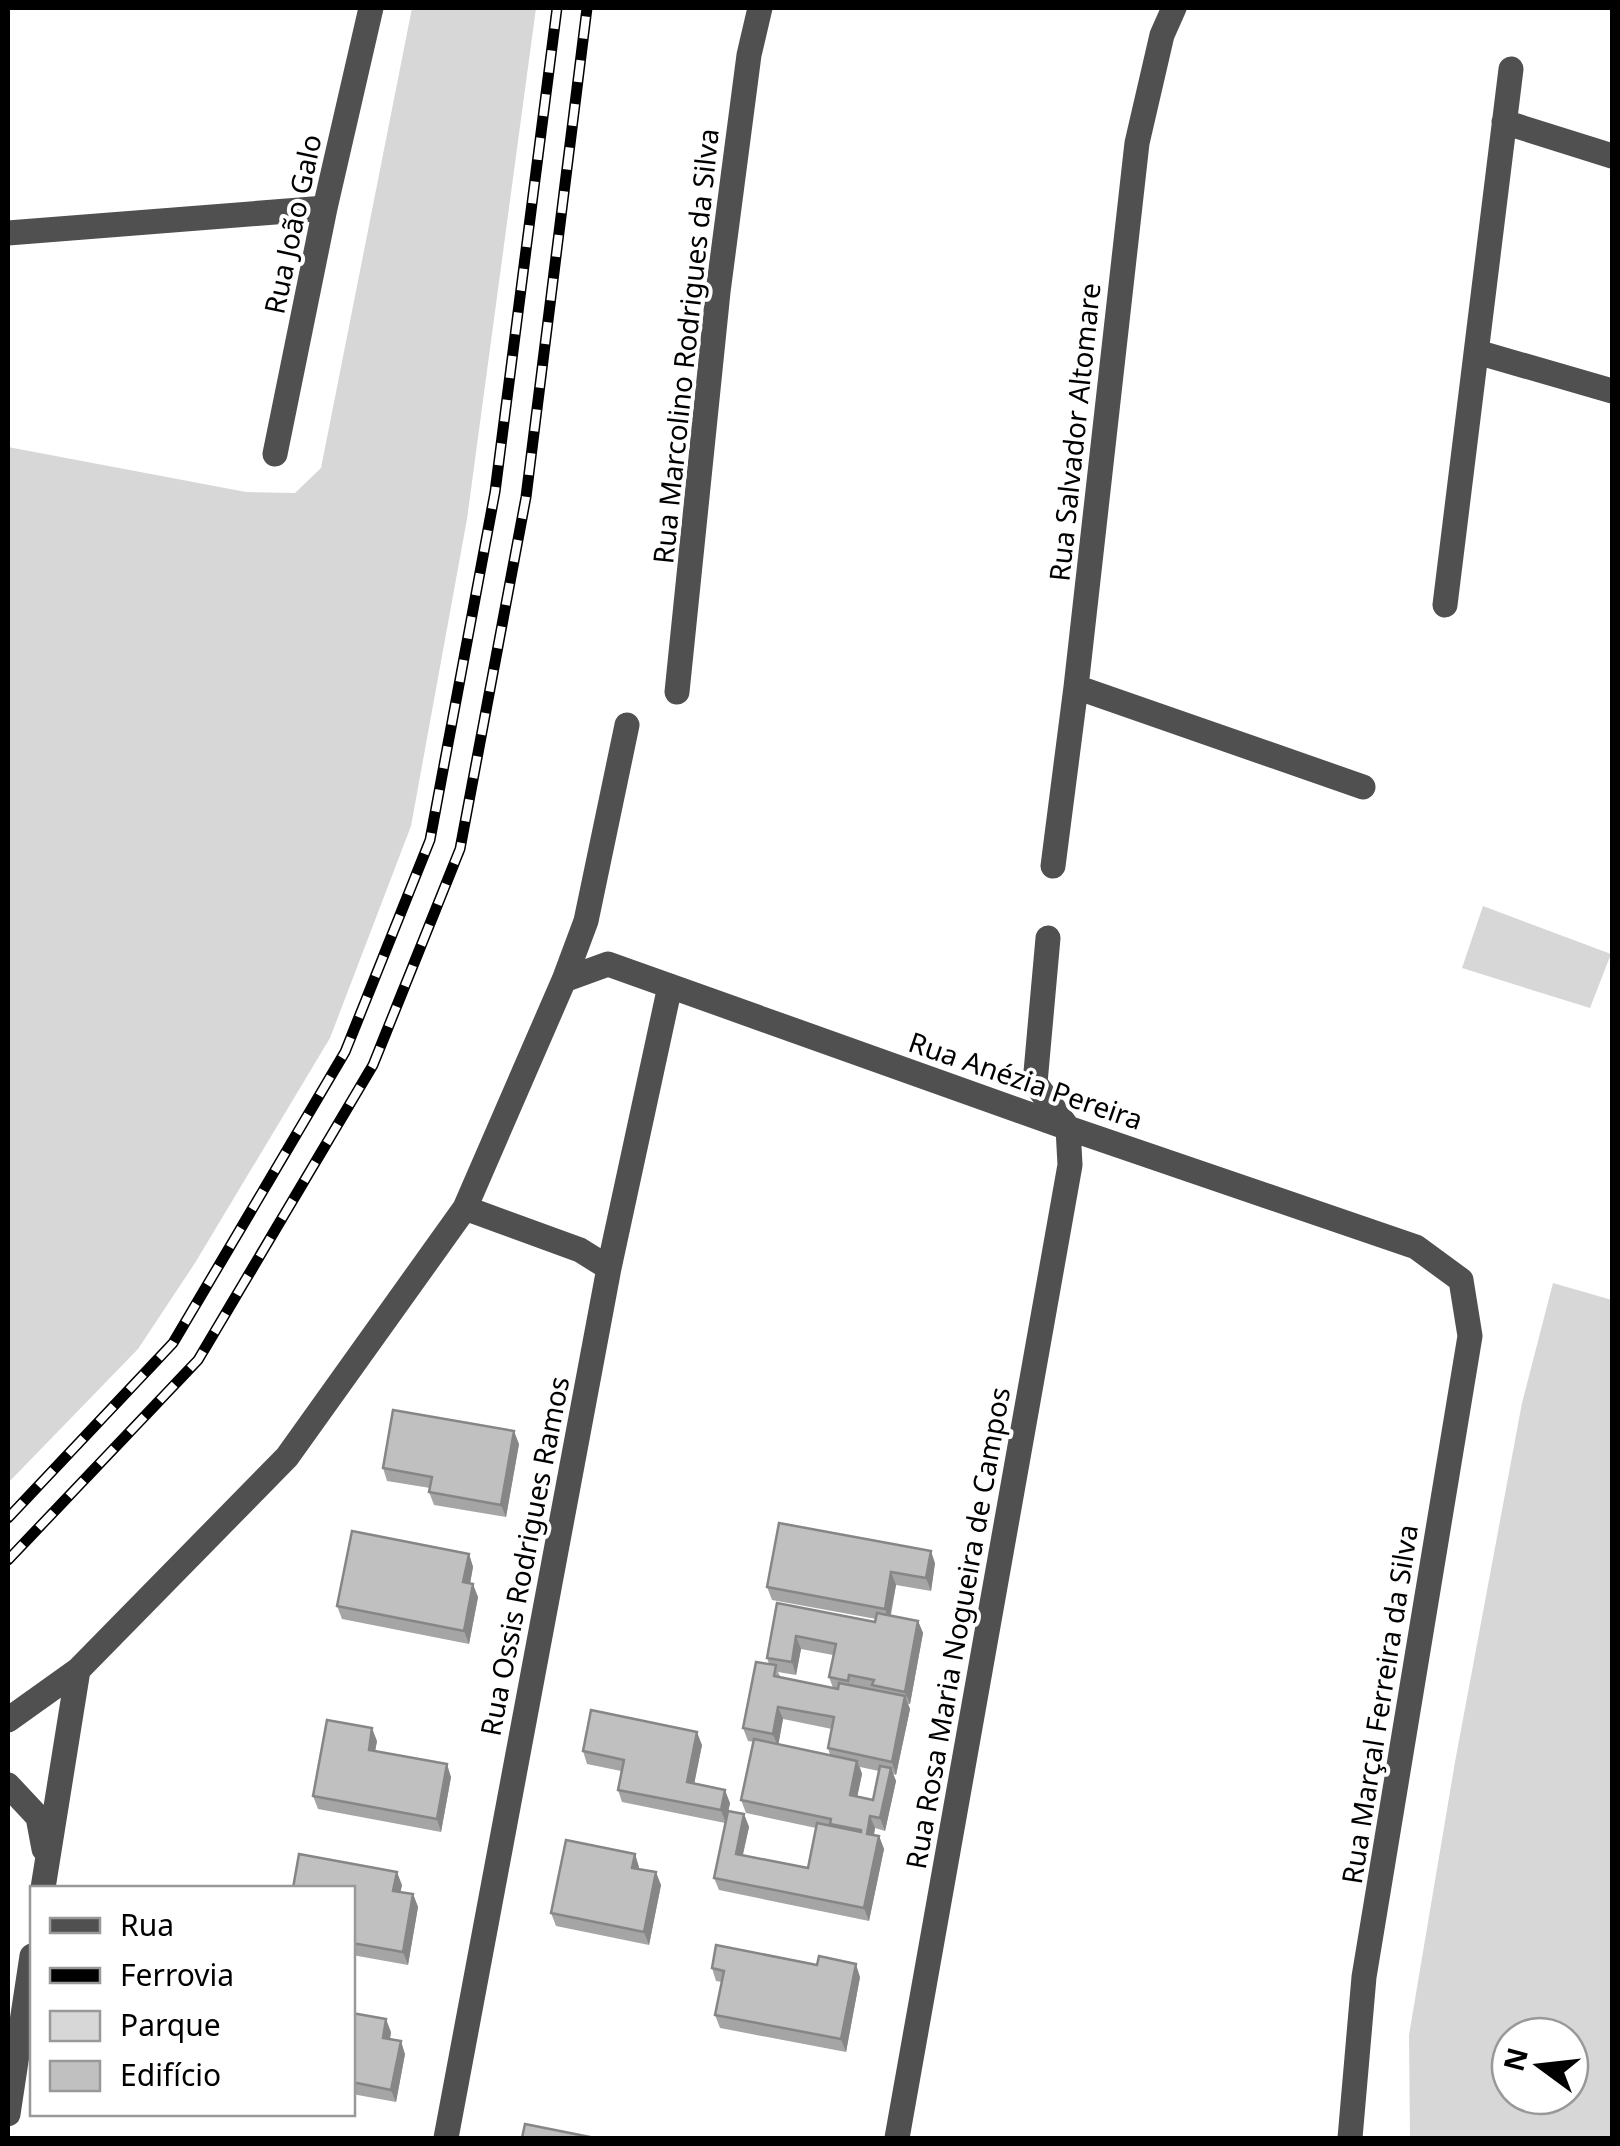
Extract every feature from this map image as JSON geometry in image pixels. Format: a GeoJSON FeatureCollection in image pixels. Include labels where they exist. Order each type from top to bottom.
{"type":"FeatureCollection","features":[{"type":"Feature","properties":{"kind":"street","name":"Rua João Galo"},"geometry":{"type":"LineString","coordinates":[[275,454],[371,8]]}},
{"type":"Feature","properties":{"kind":"street","name":"Rua Marcolino Rodrigues da Silva"},"geometry":{"type":"LineString","coordinates":[[677,692],[718,292],[749,55],[760,8]]}},
{"type":"Feature","properties":{"kind":"street","name":"Rua Salvador Altomare"},"geometry":{"type":"LineString","coordinates":[[1053,866],[1137,143],[1162,34],[1174,8]]}},
{"type":"Feature","properties":{"kind":"street"},"geometry":{"type":"LineString","coordinates":[[1445,605],[1511,69]]}},
{"type":"Feature","properties":{"kind":"street"},"geometry":{"type":"LineString","coordinates":[[1504,122],[1612,156]]}},
{"type":"Feature","properties":{"kind":"street"},"geometry":{"type":"LineString","coordinates":[[8,233],[325,208]]}},
{"type":"Feature","properties":{"kind":"street"},"geometry":{"type":"LineString","coordinates":[[1477,352],[1612,392]]}},
{"type":"Feature","properties":{"kind":"street"},"geometry":{"type":"LineString","coordinates":[[1076,687],[1364,787]]}},
{"type":"Feature","properties":{"kind":"street"},"geometry":{"type":"LineString","coordinates":[[8,1720],[78,1670],[288,1457],[465,1208],[586,920],[627,725]]}},
{"type":"Feature","properties":{"kind":"street"},"geometry":{"type":"LineString","coordinates":[[1048,938],[1035,1083],[1068,1128]]}},
{"type":"Feature","properties":{"kind":"street","name":"Rua Anézia Pereira"},"geometry":{"type":"LineString","coordinates":[[564,980],[608,964],[1416,1247],[1462,1280]]}},
{"type":"Feature","properties":{"kind":"street","name":"Rua Ossis Rodrigues Ramos"},"geometry":{"type":"LineString","coordinates":[[446,2138],[608,1268],[670,986]]}},
{"type":"Feature","properties":{"kind":"street","name":"Rua Rosa Maria Nogueira de Campos"},"geometry":{"type":"LineString","coordinates":[[897,2138],[1070,1165],[1068,1128]]}},
{"type":"Feature","properties":{"kind":"street"},"geometry":{"type":"LineString","coordinates":[[465,1208],[580,1250],[608,1268]]}},
{"type":"Feature","properties":{"kind":"street","name":"Rua Marçal Ferreira da Silva"},"geometry":{"type":"LineString","coordinates":[[1350,2138],[1364,1977],[1470,1336],[1462,1280]]}},
{"type":"Feature","properties":{"kind":"street"},"geometry":{"type":"LineString","coordinates":[[45,1876],[78,1670]]}},
{"type":"Feature","properties":{"kind":"street"},"geometry":{"type":"LineString","coordinates":[[8,1785],[38,1816],[45,1876]]}},
{"type":"Feature","properties":{"kind":"street"},"geometry":{"type":"LineString","coordinates":[[8,2114],[30,1969]]}},
{"type":"Feature","properties":{"kind":"green space"},"geometry":{"type":"Polygon","coordinates":[[[412,8],[536,8],[467,519],[411,826],[330,1038],[195,1263],[138,1349],[8,1483],[8,447],[246,492],[295,493],[321,468],[412,8]]]}},
{"type":"Feature","properties":{"kind":"green space"},"geometry":{"type":"Polygon","coordinates":[[[1483,906],[1611,954],[1590,1008],[1462,968],[1483,906]]]}},
{"type":"Feature","properties":{"kind":"green space"},"geometry":{"type":"Polygon","coordinates":[[[1553,1283],[1612,1300],[1612,2138],[1410,2138],[1409,2035],[1522,1403],[1553,1283]]]}},
{"type":"Feature","properties":{"kind":"building"},"geometry":{"type":"Polygon","coordinates":[[[393,1410],[514,1431],[501,1505],[429,1492],[432,1477],[383,1468],[393,1410]]]}},
{"type":"Feature","properties":{"kind":"building"},"geometry":{"type":"Polygon","coordinates":[[[779,1523],[931,1551],[926,1578],[891,1572],[885,1609],[767,1587],[779,1523]]]}},
{"type":"Feature","properties":{"kind":"building"},"geometry":{"type":"Polygon","coordinates":[[[352,1531],[469,1554],[463,1582],[473,1584],[464,1631],[337,1606],[352,1531]]]}},
{"type":"Feature","properties":{"kind":"building"},"geometry":{"type":"Polygon","coordinates":[[[777,1603],[875,1622],[877,1613],[918,1621],[905,1692],[849,1675],[848,1681],[829,1677],[836,1644],[796,1636],[792,1662],[767,1658],[777,1603]]]}},
{"type":"Feature","properties":{"kind":"building"},"geometry":{"type":"Polygon","coordinates":[[[756,1662],[776,1665],[774,1676],[838,1689],[839,1683],[905,1696],[892,1762],[828,1748],[834,1717],[778,1707],[773,1734],[743,1728],[756,1662]]]}},
{"type":"Feature","properties":{"kind":"building"},"geometry":{"type":"Polygon","coordinates":[[[591,1710],[697,1732],[687,1782],[725,1790],[721,1810],[618,1790],[624,1760],[583,1751],[591,1710]]]}},
{"type":"Feature","properties":{"kind":"building"},"geometry":{"type":"Polygon","coordinates":[[[327,1720],[372,1728],[369,1750],[447,1764],[437,1819],[313,1796],[327,1720]]]}},
{"type":"Feature","properties":{"kind":"building"},"geometry":{"type":"Polygon","coordinates":[[[754,1739],[857,1761],[850,1795],[873,1800],[880,1766],[891,1768],[880,1818],[870,1816],[867,1834],[879,1836],[864,1908],[714,1878],[728,1811],[744,1814],[736,1854],[808,1868],[817,1823],[861,1832],[830,1824],[831,1819],[741,1800],[754,1739]]]}},
{"type":"Feature","properties":{"kind":"building"},"geometry":{"type":"Polygon","coordinates":[[[566,1840],[635,1854],[632,1868],[656,1872],[644,1932],[551,1913],[566,1840]]]}},
{"type":"Feature","properties":{"kind":"building"},"geometry":{"type":"Polygon","coordinates":[[[299,1854],[397,1872],[393,1891],[413,1894],[403,1952],[355,1944],[355,1886],[293,1886],[299,1854]]]}},
{"type":"Feature","properties":{"kind":"building"},"geometry":{"type":"Polygon","coordinates":[[[716,1945],[817,1965],[819,1956],[856,1964],[841,2039],[715,2015],[724,1971],[712,1968],[716,1945]]]}},
{"type":"Feature","properties":{"kind":"building"},"geometry":{"type":"Polygon","coordinates":[[[355,2014],[386,2019],[383,2038],[401,2041],[391,2090],[355,2083],[355,2014]]]}},
{"type":"Feature","properties":{"kind":"building"},"geometry":{"type":"Polygon","coordinates":[[[525,2124],[595,2138],[522,2138],[525,2124]]]}},
{"type":"Feature","properties":{"kind":"railway"},"geometry":{"type":"LineString","coordinates":[[8,1518],[173,1343],[345,1052],[430,840],[495,492],[557,8]]}},
{"type":"Feature","properties":{"kind":"railway"},"geometry":{"type":"LineString","coordinates":[[8,1560],[198,1360],[373,1065],[460,849],[526,497],[587,8]]}}]}
